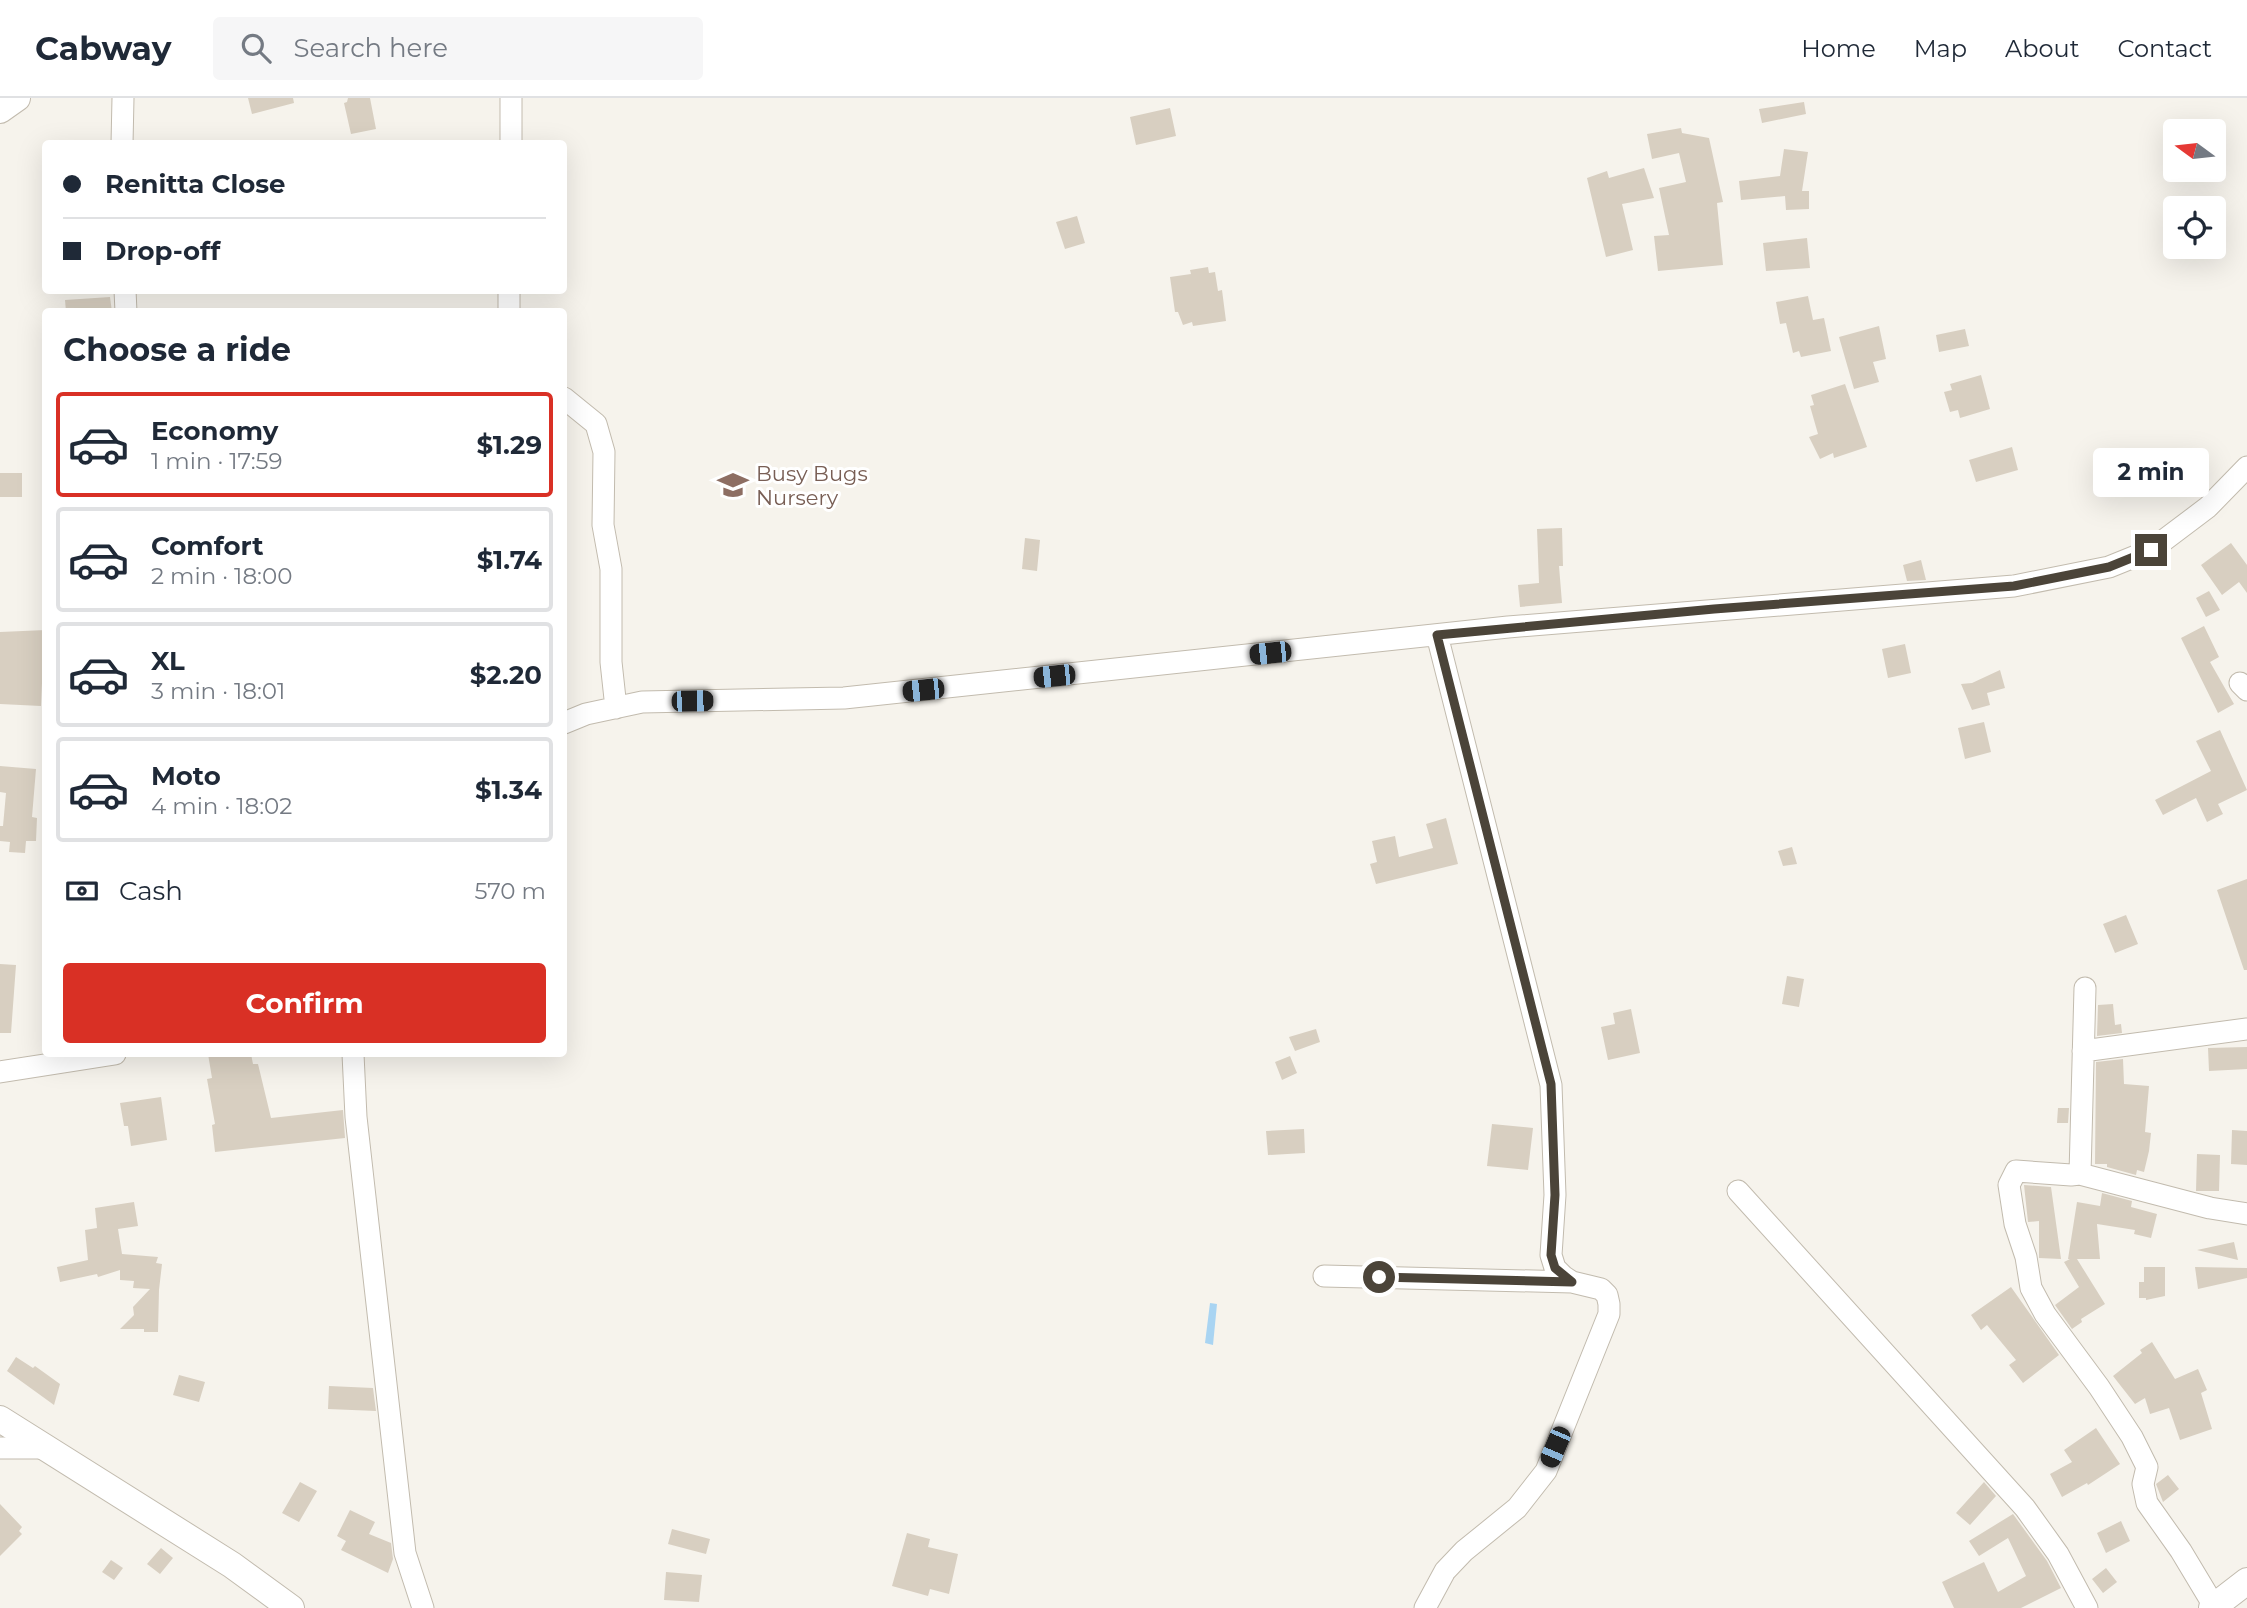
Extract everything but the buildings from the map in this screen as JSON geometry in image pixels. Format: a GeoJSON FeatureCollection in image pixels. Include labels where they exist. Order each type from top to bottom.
{"type":"FeatureCollection","features":[{"type":"Feature","properties":{"kind":"street"},"geometry":{"type":"LineString","coordinates":[[0,110],[17,98]]}},
{"type":"Feature","properties":{"kind":"street"},"geometry":{"type":"LineString","coordinates":[[122,98],[122,140]]}},
{"type":"Feature","properties":{"kind":"street"},"geometry":{"type":"LineString","coordinates":[[511,98],[511,140]]}},
{"type":"Feature","properties":{"kind":"street"},"geometry":{"type":"LineString","coordinates":[[567,400],[596,424],[604,452],[603,525],[611,569],[611,662],[616,708]]}},
{"type":"Feature","properties":{"kind":"street"},"geometry":{"type":"LineString","coordinates":[[567,722],[586,714],[642,702],[844,698],[1437,635],[1714,609],[2014,586],[2109,567],[2151,550],[2208,508],[2247,467]]}},
{"type":"Feature","properties":{"kind":"street"},"geometry":{"type":"LineString","coordinates":[[1437,635],[1551,1084],[1555,1195],[1551,1255],[1555,1268],[1572,1282]]}},
{"type":"Feature","properties":{"kind":"street"},"geometry":{"type":"LineString","coordinates":[[2081,1174],[2085,988]]}},
{"type":"Feature","properties":{"kind":"street"},"geometry":{"type":"LineString","coordinates":[[2083,1051],[2247,1029]]}},
{"type":"Feature","properties":{"kind":"street"},"geometry":{"type":"LineString","coordinates":[[0,1072],[96,1057]]}},
{"type":"Feature","properties":{"kind":"street"},"geometry":{"type":"LineString","coordinates":[[353,1057],[356,1117],[405,1553],[423,1608]]}},
{"type":"Feature","properties":{"kind":"street"},"geometry":{"type":"LineString","coordinates":[[2247,1214],[2210,1208],[2081,1174],[2016,1171],[2009,1185],[2015,1224],[2026,1257],[2031,1288],[2045,1314],[2132,1437],[2147,1467],[2143,1484],[2147,1503],[2181,1551],[2213,1607],[2247,1581]]}},
{"type":"Feature","properties":{"kind":"street"},"geometry":{"type":"LineString","coordinates":[[1738,1191],[2025,1508],[2059,1554],[2087,1608]]}},
{"type":"Feature","properties":{"kind":"street"},"geometry":{"type":"LineString","coordinates":[[1324,1276],[1572,1282],[1601,1289],[1607,1295],[1609,1314],[1546,1471],[1517,1508],[1464,1551],[1446,1571],[1425,1608]]}},
{"type":"Feature","properties":{"kind":"street"},"geometry":{"type":"LineString","coordinates":[[0,1419],[232,1565],[291,1608]]}},
{"type":"Feature","properties":{"kind":"street"},"geometry":{"type":"LineString","coordinates":[[0,1448],[44,1448]]}},
{"type":"Feature","properties":{"kind":"water"},"geometry":{"type":"Polygon","coordinates":[[[1210,1303],[1217,1304],[1213,1345],[1205,1343],[1210,1303]]]}},
{"type":"Feature","properties":{"kind":"place","name":"Busy Bugs Nursery"},"geometry":{"type":"Point","coordinates":[733,485]}},
{"type":"Feature","properties":{"kind":"route"},"geometry":{"type":"LineString","coordinates":[[1379,1277],[1572,1282],[1555,1268],[1551,1255],[1555,1195],[1551,1084],[1437,635],[1714,609],[2014,586],[2109,567],[2151,550]]}}]}
